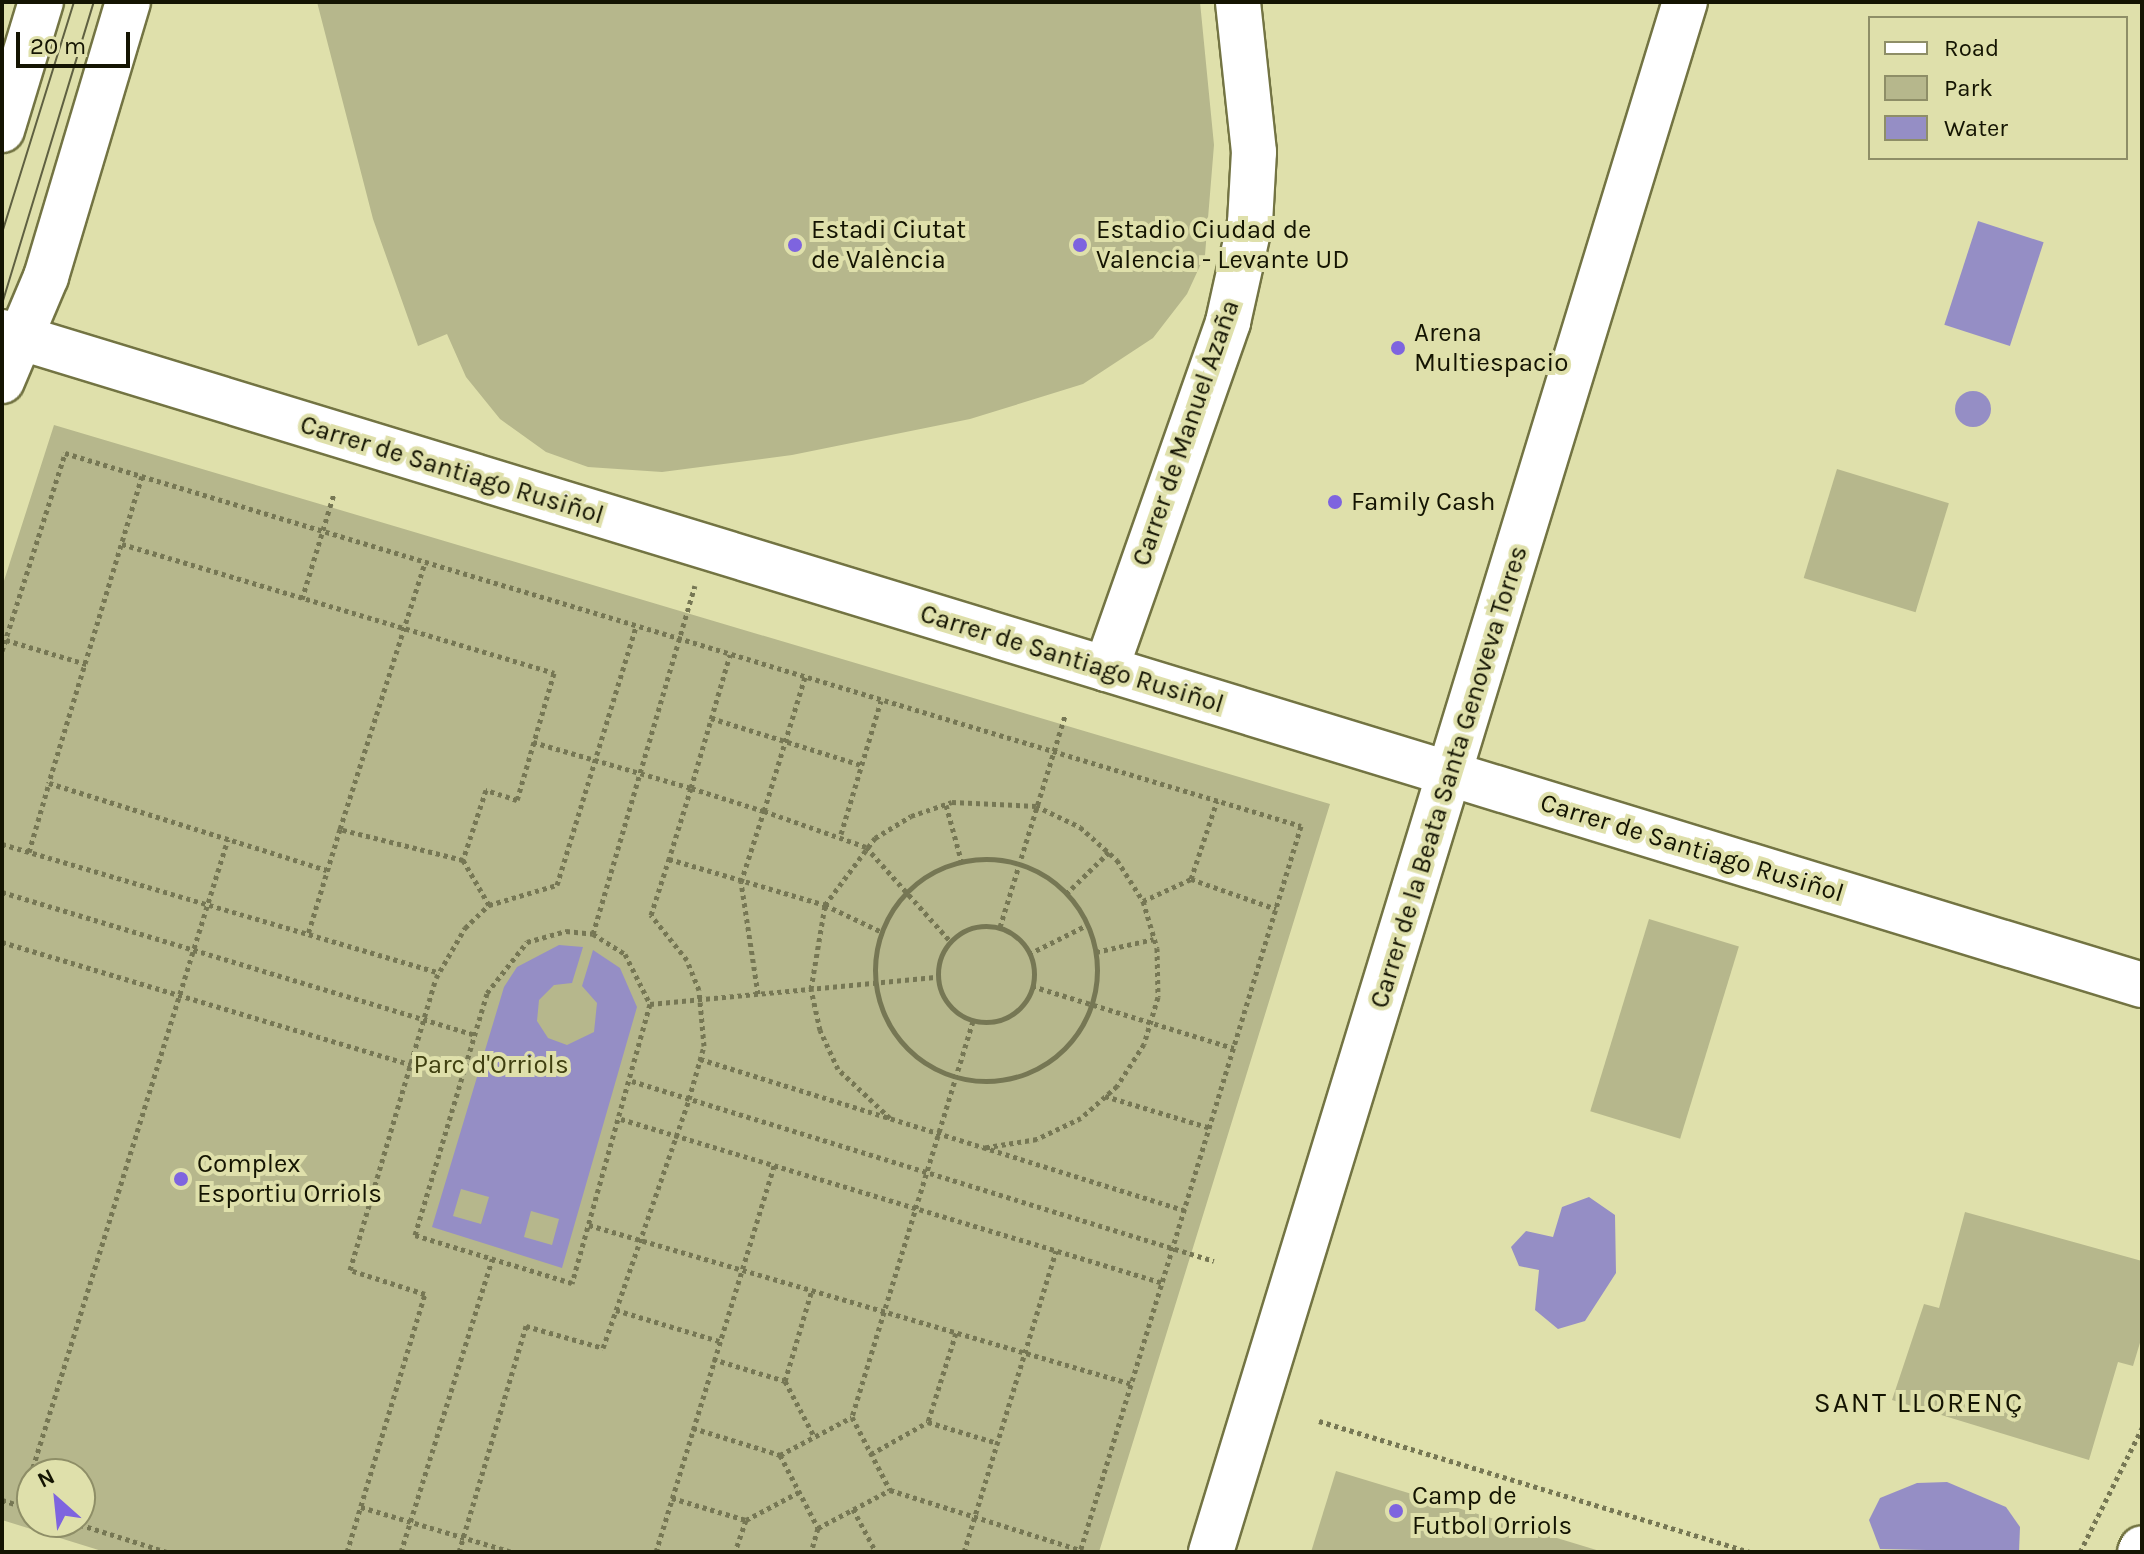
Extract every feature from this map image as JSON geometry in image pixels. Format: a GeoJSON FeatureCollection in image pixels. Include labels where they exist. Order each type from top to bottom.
{"type":"FeatureCollection","features":[{"type":"Feature","properties":{"kind":"street"},"geometry":{"type":"LineString","coordinates":[[2,130],[41,2]]}},
{"type":"Feature","properties":{"kind":"street"},"geometry":{"type":"LineString","coordinates":[[2,381],[12,334],[128,2]]}},
{"type":"Feature","properties":{"kind":"street","name":"Carrer de Manuel Azaña"},"geometry":{"type":"LineString","coordinates":[[1106,669],[1228,322],[1250,223],[1254,152],[1238,2]]}},
{"type":"Feature","properties":{"kind":"street","name":"Carrer de la Beata Santa Genoveva Torres"},"geometry":{"type":"LineString","coordinates":[[1211,1552],[1685,2]]}},
{"type":"Feature","properties":{"kind":"street","name":"Carrer de Santiago Rusiñol"},"geometry":{"type":"LineString","coordinates":[[12,334],[2142,985]]}},
{"type":"Feature","properties":{"kind":"path"},"geometry":{"type":"LineString","coordinates":[[2,651],[65,453],[1301,826],[1080,1551],[890,1490],[818,1528]]}},
{"type":"Feature","properties":{"kind":"path"},"geometry":{"type":"LineString","coordinates":[[29,852],[142,476]]}},
{"type":"Feature","properties":{"kind":"path"},"geometry":{"type":"LineString","coordinates":[[302,599],[334,494]]}},
{"type":"Feature","properties":{"kind":"path"},"geometry":{"type":"LineString","coordinates":[[122,544],[554,673],[517,800],[486,790],[463,860]]}},
{"type":"Feature","properties":{"kind":"path"},"geometry":{"type":"LineString","coordinates":[[308,934],[425,562]]}},
{"type":"Feature","properties":{"kind":"path"},"geometry":{"type":"LineString","coordinates":[[593,934],[697,580]]}},
{"type":"Feature","properties":{"kind":"path"},"geometry":{"type":"LineString","coordinates":[[347,1552],[425,1294],[350,1270],[424,1019],[439,973],[465,928],[489,905],[557,885],[593,758],[636,626]]}},
{"type":"Feature","properties":{"kind":"path"},"geometry":{"type":"LineString","coordinates":[[6,640],[86,664]]}},
{"type":"Feature","properties":{"kind":"path"},"geometry":{"type":"LineString","coordinates":[[459,1552],[526,1326],[603,1348],[689,1099],[700,1059],[700,1000],[687,960],[651,915],[730,655]]}},
{"type":"Feature","properties":{"kind":"path"},"geometry":{"type":"LineString","coordinates":[[758,994],[741,882],[805,677]]}},
{"type":"Feature","properties":{"kind":"path"},"geometry":{"type":"LineString","coordinates":[[841,834],[881,701]]}},
{"type":"Feature","properties":{"kind":"path"},"geometry":{"type":"LineString","coordinates":[[1000,927],[1065,716]]}},
{"type":"Feature","properties":{"kind":"path"},"geometry":{"type":"LineString","coordinates":[[711,718],[861,765]]}},
{"type":"Feature","properties":{"kind":"path"},"geometry":{"type":"LineString","coordinates":[[533,742],[841,834],[866,847],[950,941]]}},
{"type":"Feature","properties":{"kind":"path"},"geometry":{"type":"LineString","coordinates":[[49,783],[327,870]]}},
{"type":"Feature","properties":{"kind":"path"},"geometry":{"type":"LineString","coordinates":[[890,1118],[838,1069],[811,989],[825,905],[866,847],[911,816],[946,805],[994,799],[1036,806],[1080,827],[1109,852],[1143,901],[1154,939],[1158,997],[1150,1024],[1105,1096],[1037,1139],[982,1148]]}},
{"type":"Feature","properties":{"kind":"path"},"geometry":{"type":"LineString","coordinates":[[1191,879],[1217,801]]}},
{"type":"Feature","properties":{"kind":"path"},"geometry":{"type":"LineString","coordinates":[[946,805],[962,863]]}},
{"type":"Feature","properties":{"kind":"path"},"geometry":{"type":"LineString","coordinates":[[340,829],[463,860],[489,905]]}},
{"type":"Feature","properties":{"kind":"path"},"geometry":{"type":"LineString","coordinates":[[36,1458],[228,839]]}},
{"type":"Feature","properties":{"kind":"path"},"geometry":{"type":"LineString","coordinates":[[2,844],[439,973]]}},
{"type":"Feature","properties":{"kind":"path"},"geometry":{"type":"LineString","coordinates":[[1066,894],[1109,852]]}},
{"type":"Feature","properties":{"kind":"path"},"geometry":{"type":"LineString","coordinates":[[669,859],[825,905],[882,932]]}},
{"type":"Feature","properties":{"kind":"path"},"geometry":{"type":"LineString","coordinates":[[962,863],[1018,863],[1066,894],[1087,925],[1096,952],[1091,1005],[1065,1050],[1033,1072],[995,1081],[956,1078],[924,1064],[898,1040],[876,983],[882,932],[907,893],[962,863]]}},
{"type":"Feature","properties":{"kind":"path"},"geometry":{"type":"LineString","coordinates":[[1143,901],[1191,879],[1276,909]]}},
{"type":"Feature","properties":{"kind":"path"},"geometry":{"type":"LineString","coordinates":[[2,892],[475,1035]]}},
{"type":"Feature","properties":{"kind":"path"},"geometry":{"type":"LineString","coordinates":[[1029,954],[1087,925]]}},
{"type":"Feature","properties":{"kind":"path"},"geometry":{"type":"LineString","coordinates":[[973,927],[1000,927],[1029,954],[1032,986],[1006,1018],[973,1021],[948,1005],[938,977],[950,941],[973,927]]}},
{"type":"Feature","properties":{"kind":"path"},"geometry":{"type":"LineString","coordinates":[[566,931],[593,934],[625,954],[650,1004],[632,1081],[572,1283],[415,1235],[487,993],[527,942],[566,931]]}},
{"type":"Feature","properties":{"kind":"path"},"geometry":{"type":"LineString","coordinates":[[1096,952],[1154,939]]}},
{"type":"Feature","properties":{"kind":"path"},"geometry":{"type":"LineString","coordinates":[[2,942],[411,1065]]}},
{"type":"Feature","properties":{"kind":"path"},"geometry":{"type":"LineString","coordinates":[[650,1004],[938,977]]}},
{"type":"Feature","properties":{"kind":"path"},"geometry":{"type":"LineString","coordinates":[[1032,986],[1234,1048]]}},
{"type":"Feature","properties":{"kind":"path"},"geometry":{"type":"LineString","coordinates":[[890,1490],[852,1417],[973,1021]]}},
{"type":"Feature","properties":{"kind":"path"},"geometry":{"type":"LineString","coordinates":[[700,1059],[1184,1210]]}},
{"type":"Feature","properties":{"kind":"path"},"geometry":{"type":"LineString","coordinates":[[632,1081],[1214,1261]]}},
{"type":"Feature","properties":{"kind":"path"},"geometry":{"type":"LineString","coordinates":[[1105,1096],[1210,1128]]}},
{"type":"Feature","properties":{"kind":"path"},"geometry":{"type":"LineString","coordinates":[[621,1119],[1163,1283]]}},
{"type":"Feature","properties":{"kind":"path"},"geometry":{"type":"LineString","coordinates":[[656,1552],[774,1165]]}},
{"type":"Feature","properties":{"kind":"path"},"geometry":{"type":"LineString","coordinates":[[589,1225],[1132,1384]]}},
{"type":"Feature","properties":{"kind":"path"},"geometry":{"type":"LineString","coordinates":[[964,1552],[1056,1250]]}},
{"type":"Feature","properties":{"kind":"path"},"geometry":{"type":"LineString","coordinates":[[401,1552],[492,1259]]}},
{"type":"Feature","properties":{"kind":"path"},"geometry":{"type":"LineString","coordinates":[[812,1290],[785,1381],[814,1437]]}},
{"type":"Feature","properties":{"kind":"path"},"geometry":{"type":"LineString","coordinates":[[616,1310],[719,1341]]}},
{"type":"Feature","properties":{"kind":"path"},"geometry":{"type":"LineString","coordinates":[[871,1454],[928,1422],[956,1333]]}},
{"type":"Feature","properties":{"kind":"path"},"geometry":{"type":"LineString","coordinates":[[713,1359],[785,1381]]}},
{"type":"Feature","properties":{"kind":"path"},"geometry":{"type":"LineString","coordinates":[[693,1428],[780,1455],[852,1417]]}},
{"type":"Feature","properties":{"kind":"path"},"geometry":{"type":"LineString","coordinates":[[1319,1421],[1749,1552]]}},
{"type":"Feature","properties":{"kind":"path"},"geometry":{"type":"LineString","coordinates":[[928,1422],[997,1443]]}},
{"type":"Feature","properties":{"kind":"path"},"geometry":{"type":"LineString","coordinates":[[2080,1552],[2142,1428]]}},
{"type":"Feature","properties":{"kind":"path"},"geometry":{"type":"LineString","coordinates":[[780,1455],[818,1528],[811,1552]]}},
{"type":"Feature","properties":{"kind":"path"},"geometry":{"type":"LineString","coordinates":[[735,1552],[746,1520],[799,1492]]}},
{"type":"Feature","properties":{"kind":"path"},"geometry":{"type":"LineString","coordinates":[[672,1498],[746,1520]]}},
{"type":"Feature","properties":{"kind":"path"},"geometry":{"type":"LineString","coordinates":[[361,1507],[512,1552]]}},
{"type":"Feature","properties":{"kind":"path"},"geometry":{"type":"LineString","coordinates":[[853,1509],[876,1552]]}},
{"type":"Feature","properties":{"kind":"path"},"geometry":{"type":"LineString","coordinates":[[96,1530],[167,1552]]}},
{"type":"Feature","properties":{"kind":"green space","name":"Estadi Ciutat de València"},"geometry":{"type":"Polygon","coordinates":[[[317,2],[1200,2],[1214,145],[1205,255],[1187,294],[1153,338],[1083,384],[970,419],[792,455],[662,472],[588,467],[546,452],[500,419],[466,377],[447,334],[418,346],[373,219],[317,2]]]}},
{"type":"Feature","properties":{"kind":"green space","name":"Parc d'Orriols"},"geometry":{"type":"Polygon","coordinates":[[[54,425],[1330,804],[1099,1552],[105,1552],[60,1538],[96,1538],[96,1458],[16,1458],[16,1524],[2,1520],[2,587],[54,425]]]}},
{"type":"Feature","properties":{"kind":"green space"},"geometry":{"type":"Polygon","coordinates":[[[1837,469],[1949,503],[1916,612],[1804,578],[1837,469]]]}},
{"type":"Feature","properties":{"kind":"green space"},"geometry":{"type":"Polygon","coordinates":[[[1649,919],[1739,946],[1680,1139],[1590,1111],[1649,919]]]}},
{"type":"Feature","properties":{"kind":"green space"},"geometry":{"type":"Polygon","coordinates":[[[1965,1212],[2142,1261],[2142,1336],[2133,1366],[2118,1362],[2089,1460],[1892,1400],[1924,1304],[1939,1308],[1965,1212]]]}},
{"type":"Feature","properties":{"kind":"green space","name":"Camp de Futbol Orriols"},"geometry":{"type":"Polygon","coordinates":[[[1336,1471],[1603,1552],[1311,1552],[1336,1471]]]}},
{"type":"Feature","properties":{"kind":"water"},"geometry":{"type":"Polygon","coordinates":[[[1978,221],[2044,242],[2010,346],[1944,325],[1978,221]]]}},
{"type":"Feature","properties":{"kind":"water"},"geometry":{"type":"Polygon","coordinates":[[[1973,391],[1986,396],[1991,409],[1986,422],[1973,427],[1960,422],[1955,409],[1960,396],[1973,391]]]}},
{"type":"Feature","properties":{"kind":"water"},"geometry":{"type":"Polygon","coordinates":[[[559,945],[583,947],[572,983],[554,985],[539,1000],[537,1021],[548,1038],[567,1045],[594,1032],[597,1003],[582,986],[593,950],[620,968],[637,1007],[562,1268],[432,1227],[504,987],[517,967],[559,945]],[[461,1189],[453,1216],[481,1224],[489,1197],[461,1189]],[[531,1211],[524,1237],[552,1245],[559,1219],[531,1211]]]}},
{"type":"Feature","properties":{"kind":"water"},"geometry":{"type":"Polygon","coordinates":[[[1589,1197],[1615,1215],[1616,1273],[1585,1321],[1558,1329],[1535,1310],[1539,1270],[1519,1266],[1511,1247],[1526,1231],[1553,1237],[1562,1207],[1589,1197]]]}},
{"type":"Feature","properties":{"kind":"water"},"geometry":{"type":"Polygon","coordinates":[[[1947,1482],[2006,1507],[2020,1527],[2019,1552],[1880,1549],[1869,1520],[1880,1498],[1917,1483],[1947,1482]]]}},
{"type":"Feature","properties":{"kind":"tram line"},"geometry":{"type":"LineString","coordinates":[[2,233],[74,2]]}},
{"type":"Feature","properties":{"kind":"tram line"},"geometry":{"type":"LineString","coordinates":[[2,304],[94,2]]}},
{"type":"Feature","properties":{"kind":"place","name":"Estadi Ciutat de València"},"geometry":{"type":"Point","coordinates":[795,245]}},
{"type":"Feature","properties":{"kind":"place","name":"Estadio Ciudad de Valencia - Levante UD"},"geometry":{"type":"Point","coordinates":[1080,245]}},
{"type":"Feature","properties":{"kind":"place","name":"Arena Multiespacio"},"geometry":{"type":"Point","coordinates":[1398,348]}},
{"type":"Feature","properties":{"kind":"place","name":"Family Cash"},"geometry":{"type":"Point","coordinates":[1335,502]}},
{"type":"Feature","properties":{"kind":"place","name":"Complex Esportiu Orriols"},"geometry":{"type":"Point","coordinates":[181,1179]}},
{"type":"Feature","properties":{"kind":"place","name":"Camp de Futbol Orriols"},"geometry":{"type":"Point","coordinates":[1396,1511]}},
{"type":"Feature","properties":{"kind":"district","name":"SANT LLORENÇ"},"geometry":{"type":"Point","coordinates":[1919,1403]}}]}
